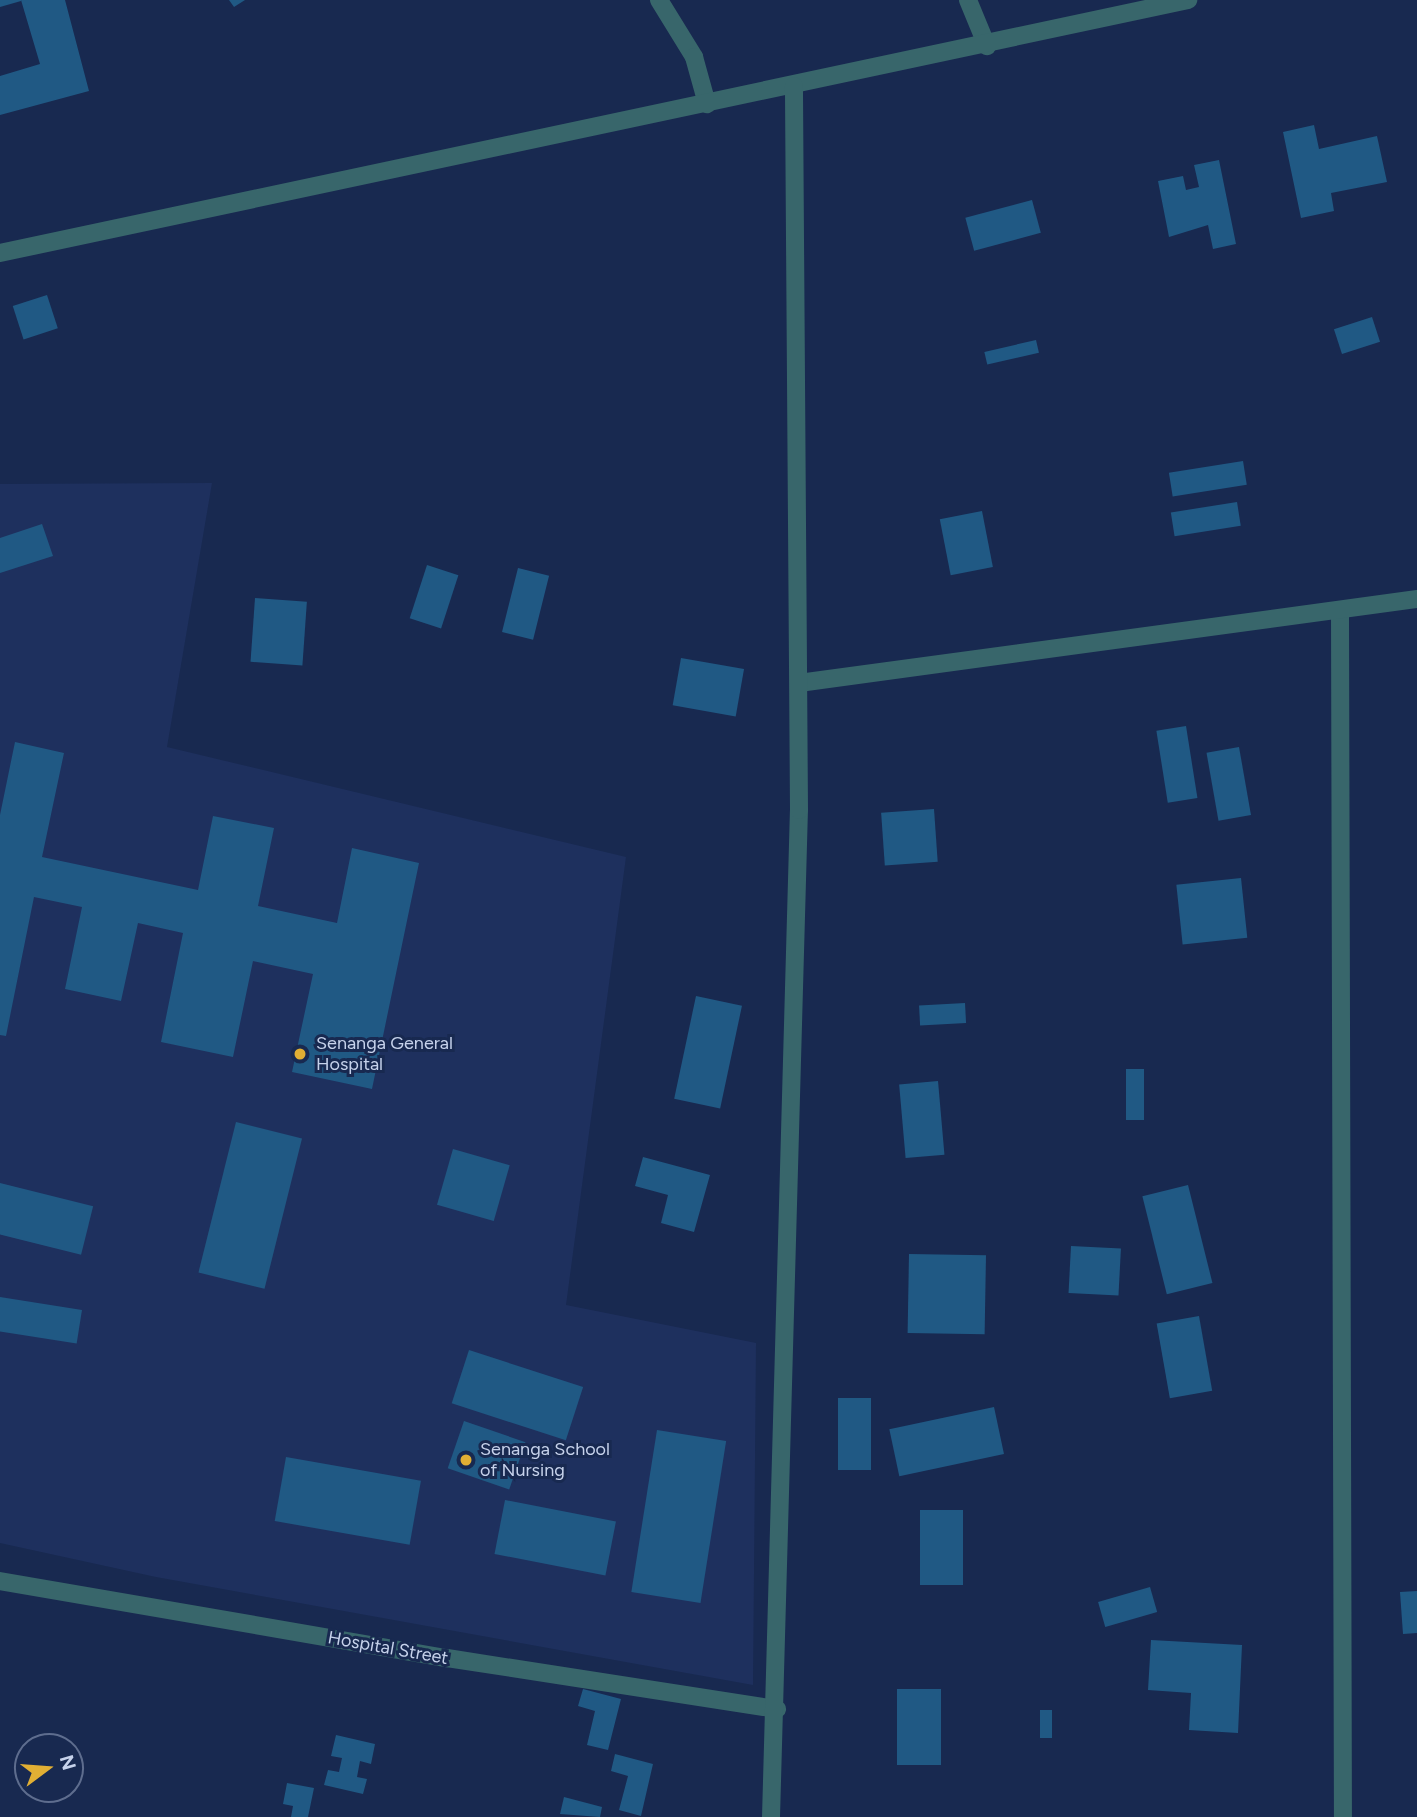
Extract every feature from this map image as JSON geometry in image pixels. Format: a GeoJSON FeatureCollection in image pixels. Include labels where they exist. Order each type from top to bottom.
{"type":"FeatureCollection","features":[{"type":"Feature","properties":{"kind":"street"},"geometry":{"type":"LineString","coordinates":[[659,0],[694,57],[707,104]]}},
{"type":"Feature","properties":{"kind":"street"},"geometry":{"type":"LineString","coordinates":[[968,0],[987,46]]}},
{"type":"Feature","properties":{"kind":"street"},"geometry":{"type":"LineString","coordinates":[[0,253],[987,46],[1188,0]]}},
{"type":"Feature","properties":{"kind":"street"},"geometry":{"type":"LineString","coordinates":[[771,1817],[777,1709],[799,682],[794,86]]}},
{"type":"Feature","properties":{"kind":"street"},"geometry":{"type":"LineString","coordinates":[[799,682],[1340,613],[1417,599]]}},
{"type":"Feature","properties":{"kind":"street"},"geometry":{"type":"LineString","coordinates":[[1340,613],[1343,1817]]}},
{"type":"Feature","properties":{"kind":"street","name":"Hospital Street"},"geometry":{"type":"LineString","coordinates":[[0,1581],[447,1658],[777,1709]]}},
{"type":"Feature","properties":{"kind":"shaded area","name":"Senanga General Hospital"},"geometry":{"type":"Polygon","coordinates":[[[212,483],[167,747],[626,857],[566,1305],[756,1343],[753,1685],[156,1577],[0,1543],[0,484],[212,483]]]}},
{"type":"Feature","properties":{"kind":"building"},"geometry":{"type":"Polygon","coordinates":[[[0,0],[21,0],[21,1],[0,7],[0,0]]]}},
{"type":"Feature","properties":{"kind":"building"},"geometry":{"type":"Polygon","coordinates":[[[21,0],[65,0],[89,91],[0,115],[0,76],[40,64],[21,0]]]}},
{"type":"Feature","properties":{"kind":"building"},"geometry":{"type":"Polygon","coordinates":[[[229,0],[245,0],[234,7],[229,0]]]}},
{"type":"Feature","properties":{"kind":"building"},"geometry":{"type":"Polygon","coordinates":[[[1314,125],[1319,149],[1377,136],[1387,182],[1331,193],[1334,211],[1301,218],[1283,132],[1314,125]]]}},
{"type":"Feature","properties":{"kind":"building"},"geometry":{"type":"Polygon","coordinates":[[[1219,160],[1236,244],[1213,249],[1208,225],[1169,237],[1158,181],[1183,176],[1186,190],[1199,187],[1194,165],[1219,160]]]}},
{"type":"Feature","properties":{"kind":"building"},"geometry":{"type":"Polygon","coordinates":[[[1032,200],[1041,233],[974,251],[965,218],[1032,200]]]}},
{"type":"Feature","properties":{"kind":"building"},"geometry":{"type":"Polygon","coordinates":[[[47,295],[58,328],[24,339],[13,306],[47,295]]]}},
{"type":"Feature","properties":{"kind":"building"},"geometry":{"type":"Polygon","coordinates":[[[1372,317],[1380,342],[1342,354],[1334,329],[1372,317]]]}},
{"type":"Feature","properties":{"kind":"building"},"geometry":{"type":"Polygon","coordinates":[[[1036,340],[1039,353],[987,365],[984,352],[1036,340]]]}},
{"type":"Feature","properties":{"kind":"building"},"geometry":{"type":"Polygon","coordinates":[[[1243,461],[1247,485],[1173,496],[1169,473],[1243,461]]]}},
{"type":"Feature","properties":{"kind":"building"},"geometry":{"type":"Polygon","coordinates":[[[1237,502],[1241,526],[1175,536],[1171,512],[1237,502]]]}},
{"type":"Feature","properties":{"kind":"building"},"geometry":{"type":"Polygon","coordinates":[[[982,511],[993,567],[951,575],[940,519],[982,511]]]}},
{"type":"Feature","properties":{"kind":"building"},"geometry":{"type":"Polygon","coordinates":[[[42,524],[53,556],[0,573],[0,538],[42,524]]]}},
{"type":"Feature","properties":{"kind":"building"},"geometry":{"type":"Polygon","coordinates":[[[427,565],[458,575],[441,628],[410,618],[427,565]]]}},
{"type":"Feature","properties":{"kind":"building"},"geometry":{"type":"Polygon","coordinates":[[[518,568],[549,576],[533,640],[502,632],[518,568]]]}},
{"type":"Feature","properties":{"kind":"building"},"geometry":{"type":"Polygon","coordinates":[[[255,598],[307,602],[302,665],[251,662],[255,598]]]}},
{"type":"Feature","properties":{"kind":"building"},"geometry":{"type":"Polygon","coordinates":[[[681,658],[744,669],[736,716],[673,705],[681,658]]]}},
{"type":"Feature","properties":{"kind":"building"},"geometry":{"type":"Polygon","coordinates":[[[1186,726],[1197,798],[1168,803],[1156,731],[1186,726]]]}},
{"type":"Feature","properties":{"kind":"building"},"geometry":{"type":"Polygon","coordinates":[[[15,742],[64,753],[42,857],[198,890],[213,816],[274,828],[258,906],[337,923],[352,848],[419,863],[372,1089],[292,1072],[313,974],[253,961],[233,1057],[161,1042],[183,933],[138,923],[121,1001],[65,989],[82,907],[34,897],[6,1036],[0,1035],[0,815],[15,742]]]}},
{"type":"Feature","properties":{"kind":"building"},"geometry":{"type":"Polygon","coordinates":[[[1239,747],[1251,815],[1218,821],[1207,753],[1239,747]]]}},
{"type":"Feature","properties":{"kind":"building"},"geometry":{"type":"Polygon","coordinates":[[[934,809],[938,862],[885,866],[881,813],[934,809]]]}},
{"type":"Feature","properties":{"kind":"building"},"geometry":{"type":"Polygon","coordinates":[[[1241,878],[1247,938],[1183,944],[1176,885],[1241,878]]]}},
{"type":"Feature","properties":{"kind":"building"},"geometry":{"type":"Polygon","coordinates":[[[696,996],[742,1006],[720,1108],[674,1099],[696,996]]]}},
{"type":"Feature","properties":{"kind":"building"},"geometry":{"type":"Polygon","coordinates":[[[965,1003],[966,1023],[920,1025],[919,1005],[965,1003]]]}},
{"type":"Feature","properties":{"kind":"building"},"geometry":{"type":"Polygon","coordinates":[[[1126,1069],[1144,1069],[1144,1120],[1126,1120],[1126,1069]]]}},
{"type":"Feature","properties":{"kind":"building"},"geometry":{"type":"Polygon","coordinates":[[[938,1081],[944,1155],[906,1158],[899,1084],[938,1081]]]}},
{"type":"Feature","properties":{"kind":"building"},"geometry":{"type":"Polygon","coordinates":[[[236,1122],[302,1138],[264,1289],[199,1272],[236,1122]]]}},
{"type":"Feature","properties":{"kind":"building"},"geometry":{"type":"Polygon","coordinates":[[[453,1149],[510,1165],[494,1221],[437,1205],[453,1149]]]}},
{"type":"Feature","properties":{"kind":"building"},"geometry":{"type":"Polygon","coordinates":[[[643,1157],[710,1175],[694,1232],[661,1223],[668,1195],[635,1186],[643,1157]]]}},
{"type":"Feature","properties":{"kind":"building"},"geometry":{"type":"Polygon","coordinates":[[[0,1183],[93,1206],[81,1255],[0,1235],[0,1183]]]}},
{"type":"Feature","properties":{"kind":"building"},"geometry":{"type":"Polygon","coordinates":[[[1188,1185],[1212,1283],[1167,1294],[1142,1196],[1188,1185]]]}},
{"type":"Feature","properties":{"kind":"building"},"geometry":{"type":"Polygon","coordinates":[[[1071,1246],[1121,1249],[1118,1296],[1069,1293],[1071,1246]]]}},
{"type":"Feature","properties":{"kind":"building"},"geometry":{"type":"Polygon","coordinates":[[[909,1254],[986,1255],[985,1334],[908,1333],[909,1254]]]}},
{"type":"Feature","properties":{"kind":"building"},"geometry":{"type":"Polygon","coordinates":[[[0,1297],[82,1310],[77,1344],[0,1331],[0,1297]]]}},
{"type":"Feature","properties":{"kind":"building"},"geometry":{"type":"Polygon","coordinates":[[[1199,1316],[1212,1391],[1170,1398],[1157,1323],[1199,1316]]]}},
{"type":"Feature","properties":{"kind":"building"},"geometry":{"type":"Polygon","coordinates":[[[469,1350],[583,1387],[566,1440],[452,1403],[469,1350]]]}},
{"type":"Feature","properties":{"kind":"building"},"geometry":{"type":"Polygon","coordinates":[[[838,1398],[871,1398],[871,1470],[838,1470],[838,1398]]]}},
{"type":"Feature","properties":{"kind":"building"},"geometry":{"type":"Polygon","coordinates":[[[994,1407],[1004,1454],[899,1476],[889,1429],[994,1407]]]}},
{"type":"Feature","properties":{"kind":"building"},"geometry":{"type":"Polygon","coordinates":[[[464,1421],[525,1442],[509,1489],[448,1468],[464,1421]]]}},
{"type":"Feature","properties":{"kind":"building"},"geometry":{"type":"Polygon","coordinates":[[[657,1430],[726,1441],[700,1603],[631,1592],[657,1430]]]}},
{"type":"Feature","properties":{"kind":"building"},"geometry":{"type":"Polygon","coordinates":[[[286,1457],[421,1481],[410,1545],[275,1521],[286,1457]]]}},
{"type":"Feature","properties":{"kind":"building"},"geometry":{"type":"Polygon","coordinates":[[[505,1500],[616,1522],[605,1576],[495,1554],[505,1500]]]}},
{"type":"Feature","properties":{"kind":"building"},"geometry":{"type":"Polygon","coordinates":[[[920,1510],[963,1510],[963,1585],[920,1585],[920,1510]]]}},
{"type":"Feature","properties":{"kind":"building"},"geometry":{"type":"Polygon","coordinates":[[[1150,1587],[1157,1612],[1105,1627],[1098,1602],[1150,1587]]]}},
{"type":"Feature","properties":{"kind":"building"},"geometry":{"type":"Polygon","coordinates":[[[1417,1591],[1417,1633],[1403,1634],[1400,1592],[1417,1591]]]}},
{"type":"Feature","properties":{"kind":"building"},"geometry":{"type":"Polygon","coordinates":[[[1151,1640],[1242,1645],[1238,1733],[1189,1730],[1191,1693],[1148,1690],[1151,1640]]]}},
{"type":"Feature","properties":{"kind":"building"},"geometry":{"type":"Polygon","coordinates":[[[583,1689],[621,1699],[608,1750],[587,1745],[595,1711],[578,1706],[583,1689]]]}},
{"type":"Feature","properties":{"kind":"building"},"geometry":{"type":"Polygon","coordinates":[[[897,1689],[941,1689],[941,1765],[897,1765],[897,1689]]]}},
{"type":"Feature","properties":{"kind":"building"},"geometry":{"type":"Polygon","coordinates":[[[1040,1710],[1052,1710],[1052,1738],[1040,1738],[1040,1710]]]}},
{"type":"Feature","properties":{"kind":"building"},"geometry":{"type":"Polygon","coordinates":[[[336,1735],[375,1744],[371,1764],[360,1761],[357,1777],[367,1779],[363,1794],[324,1785],[328,1770],[339,1772],[342,1758],[331,1756],[336,1735]]]}},
{"type":"Feature","properties":{"kind":"building"},"geometry":{"type":"Polygon","coordinates":[[[615,1754],[653,1764],[641,1816],[619,1810],[628,1776],[611,1771],[615,1754]]]}},
{"type":"Feature","properties":{"kind":"building"},"geometry":{"type":"Polygon","coordinates":[[[287,1783],[314,1788],[308,1817],[291,1817],[293,1806],[283,1804],[287,1783]]]}},
{"type":"Feature","properties":{"kind":"building"},"geometry":{"type":"Polygon","coordinates":[[[564,1797],[602,1807],[600,1817],[560,1814],[564,1797]]]}},
{"type":"Feature","properties":{"kind":"place","name":"Senanga General Hospital"},"geometry":{"type":"Point","coordinates":[300,1054]}},
{"type":"Feature","properties":{"kind":"place","name":"Senanga School of Nursing"},"geometry":{"type":"Point","coordinates":[466,1460]}}]}
